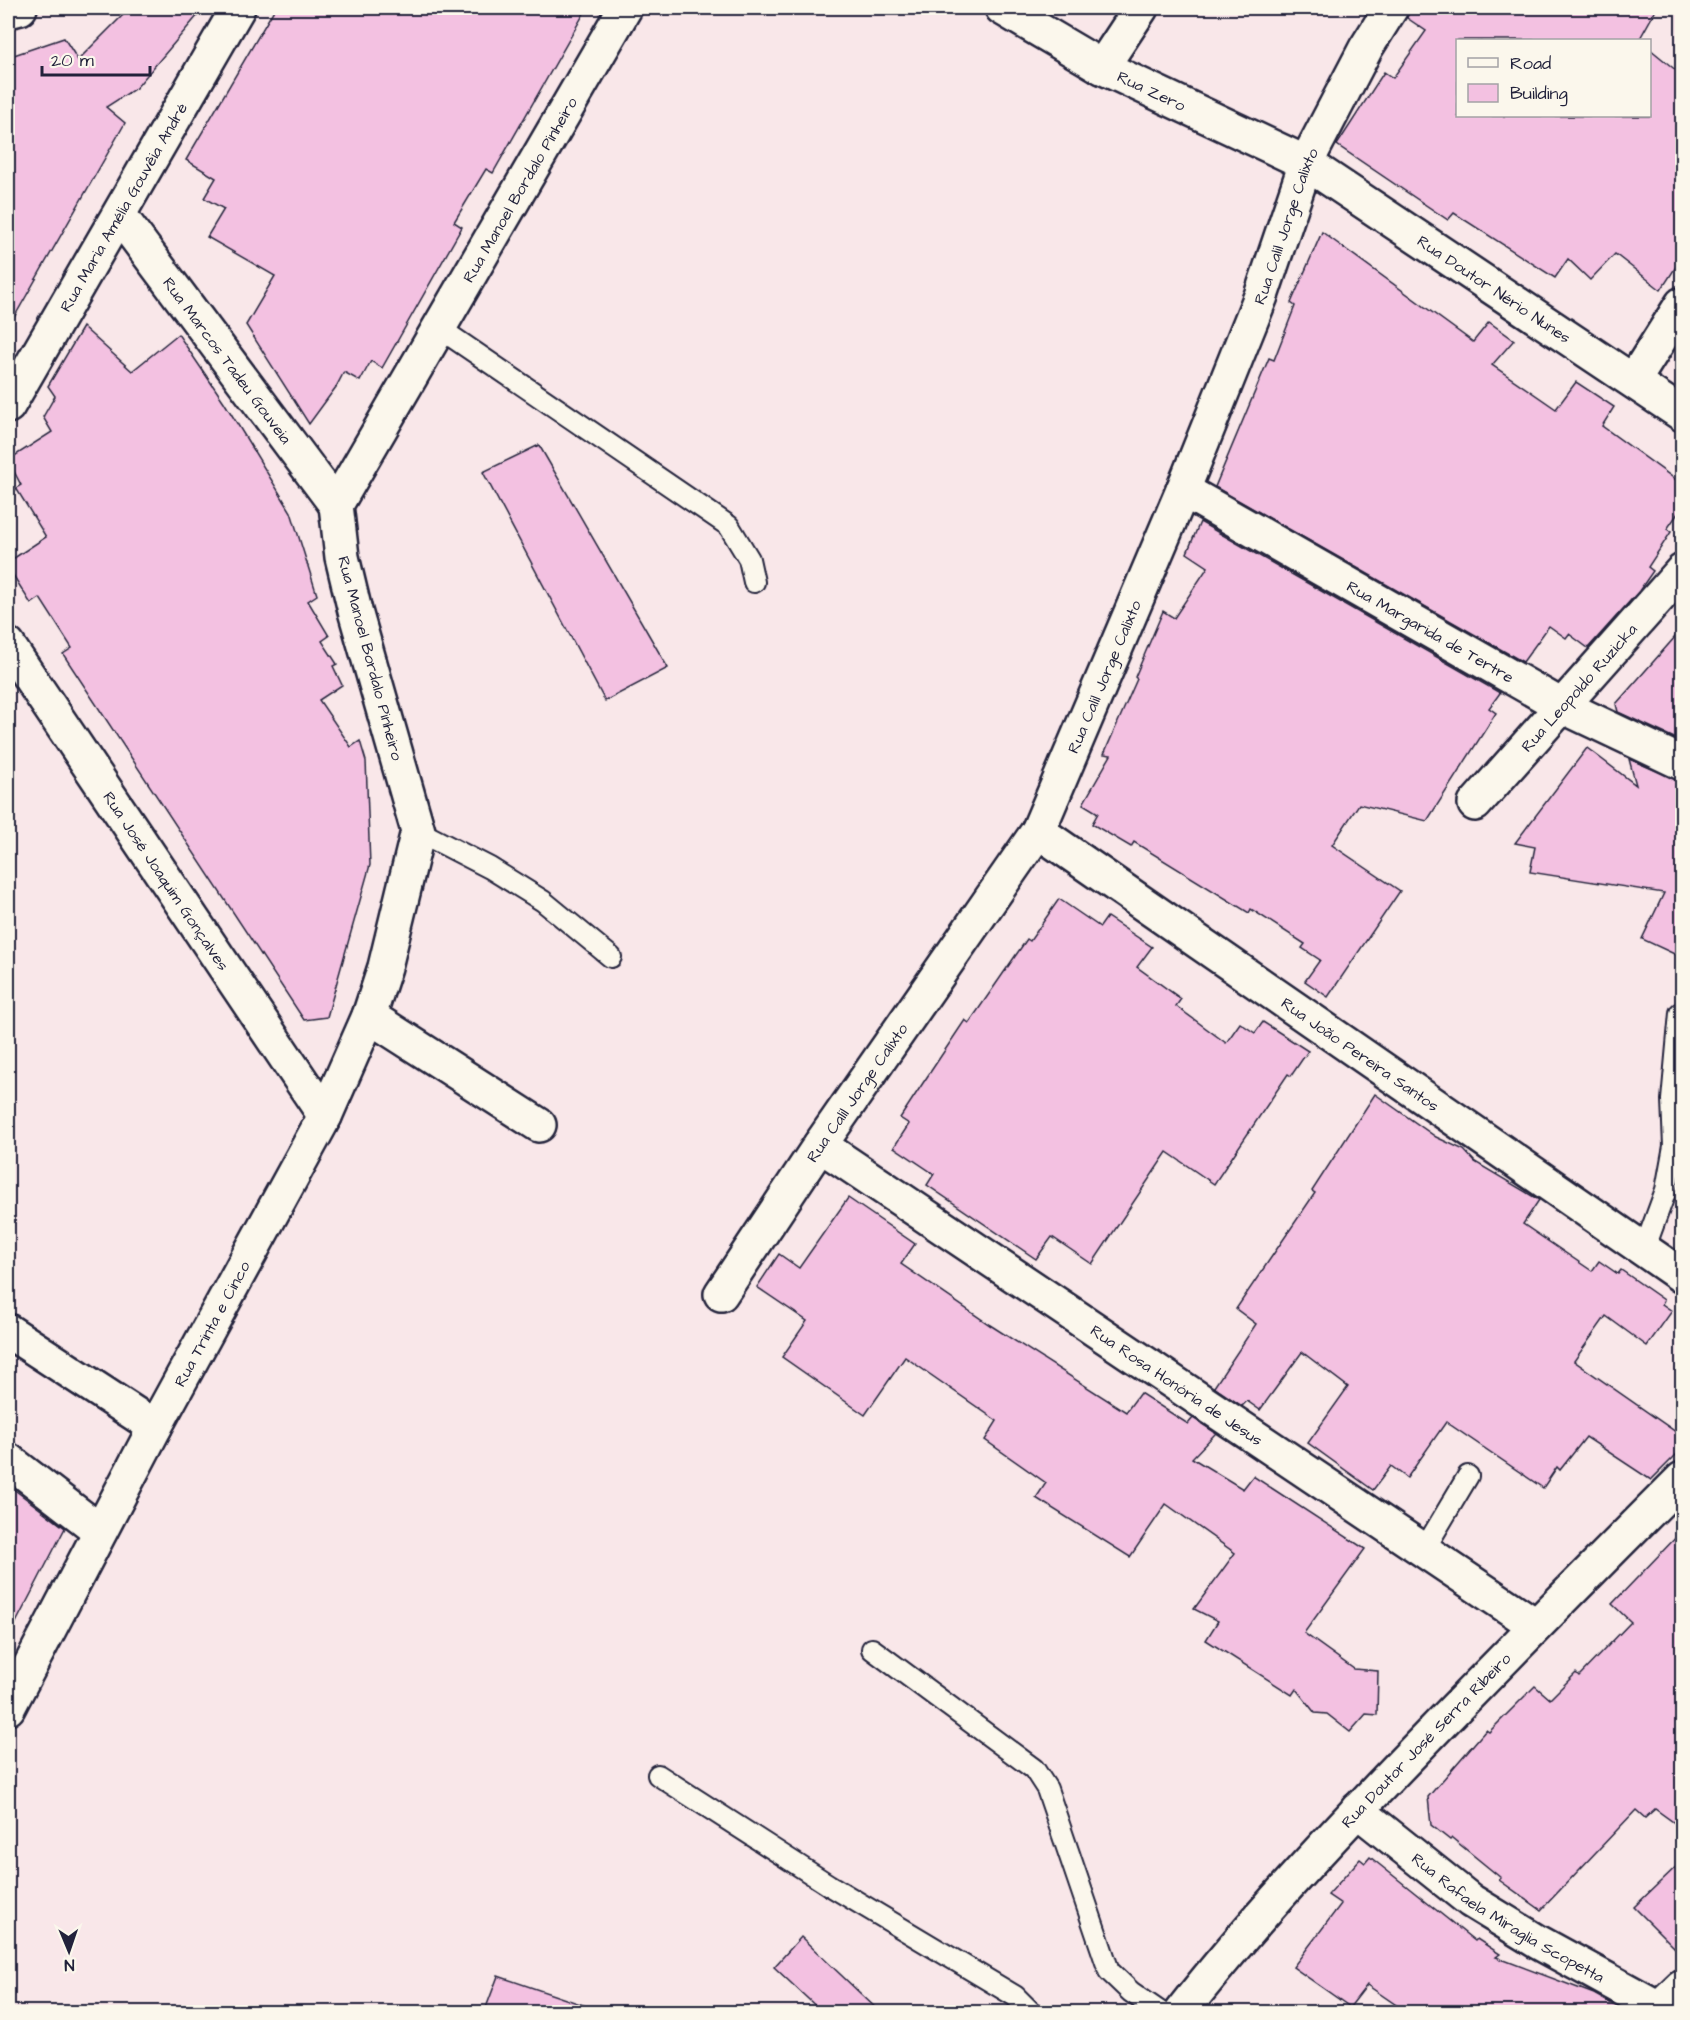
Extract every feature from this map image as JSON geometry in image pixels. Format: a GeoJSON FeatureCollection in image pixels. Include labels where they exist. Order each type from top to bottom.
{"type":"FeatureCollection","features":[{"type":"Feature","properties":{"kind":"street"},"geometry":{"type":"LineString","coordinates":[[8,11],[20,8]]}},
{"type":"Feature","properties":{"kind":"street","name":"Rua Maria Amélia Gouvêia André"},"geometry":{"type":"LineString","coordinates":[[8,406],[120,216],[238,8]]}},
{"type":"Feature","properties":{"kind":"street","name":"Rua Manoel Bordalo Pinheiro"},"geometry":{"type":"LineString","coordinates":[[325,1116],[369,1016],[385,967],[418,831],[355,612],[342,557],[336,505],[625,8]]}},
{"type":"Feature","properties":{"kind":"street","name":"Rua Zero"},"geometry":{"type":"LineString","coordinates":[[1002,8],[1102,66],[1306,163]]}},
{"type":"Feature","properties":{"kind":"street"},"geometry":{"type":"LineString","coordinates":[[1102,66],[1141,8]]}},
{"type":"Feature","properties":{"kind":"street","name":"Rua Calil Jorge Calixto"},"geometry":{"type":"LineString","coordinates":[[721,1294],[820,1145],[1038,831],[1183,490],[1261,296],[1306,163],[1366,48],[1391,8]]}},
{"type":"Feature","properties":{"kind":"street","name":"Rua Doutor Nério Nunes"},"geometry":{"type":"LineString","coordinates":[[1306,163],[1683,414]]}},
{"type":"Feature","properties":{"kind":"street","name":"Rua Marcos Tadeu Gouveia"},"geometry":{"type":"LineString","coordinates":[[120,216],[336,505]]}},
{"type":"Feature","properties":{"kind":"street"},"geometry":{"type":"LineString","coordinates":[[1634,380],[1683,304]]}},
{"type":"Feature","properties":{"kind":"street","name":"Rua Margarida de Tertre"},"geometry":{"type":"LineString","coordinates":[[1183,490],[1562,706],[1683,763]]}},
{"type":"Feature","properties":{"kind":"street","name":"Rua Leopoldo Ruzicka"},"geometry":{"type":"LineString","coordinates":[[1475,804],[1683,571]]}},
{"type":"Feature","properties":{"kind":"street","name":"Rua José Joaquim Gonçalves"},"geometry":{"type":"LineString","coordinates":[[8,645],[325,1116]]}},
{"type":"Feature","properties":{"kind":"street","name":"Rua João Pereira Santos"},"geometry":{"type":"LineString","coordinates":[[1038,831],[1683,1276]]}},
{"type":"Feature","properties":{"kind":"street"},"geometry":{"type":"LineString","coordinates":[[369,1016],[539,1125]]}},
{"type":"Feature","properties":{"kind":"street","name":"Rua Trinta e Cinco"},"geometry":{"type":"LineString","coordinates":[[8,1708],[155,1427],[325,1116]]}},
{"type":"Feature","properties":{"kind":"street","name":"Rua Rosa Honória de Jesus"},"geometry":{"type":"LineString","coordinates":[[820,1145],[1535,1625]]}},
{"type":"Feature","properties":{"kind":"street"},"geometry":{"type":"LineString","coordinates":[[8,1331],[155,1427]]}},
{"type":"Feature","properties":{"kind":"street"},"geometry":{"type":"LineString","coordinates":[[8,1460],[100,1531]]}},
{"type":"Feature","properties":{"kind":"street","name":"Rua Doutor José Serra Ribeiro"},"geometry":{"type":"LineString","coordinates":[[1181,2013],[1230,1950],[1358,1810],[1535,1625],[1683,1479]]}},
{"type":"Feature","properties":{"kind":"street","name":"Rua Rafaela Miraglia Scopetta"},"geometry":{"type":"LineString","coordinates":[[1358,1810],[1471,1901],[1660,2012]]}},
{"type":"Feature","properties":{"kind":"street"},"geometry":{"type":"LineString","coordinates":[[1660,2012],[1683,1986]]}},
{"type":"Feature","properties":{"kind":"lane"},"geometry":{"type":"LineString","coordinates":[[439,328],[729,526],[749,559],[754,582]]}},
{"type":"Feature","properties":{"kind":"lane"},"geometry":{"type":"LineString","coordinates":[[418,831],[490,868],[543,901],[612,957]]}},
{"type":"Feature","properties":{"kind":"lane"},"geometry":{"type":"LineString","coordinates":[[1644,1250],[1666,1190],[1674,1146],[1672,1100],[1680,1013]]}},
{"type":"Feature","properties":{"kind":"lane"},"geometry":{"type":"LineString","coordinates":[[1424,1550],[1468,1476]]}},
{"type":"Feature","properties":{"kind":"lane"},"geometry":{"type":"LineString","coordinates":[[872,1649],[1034,1769],[1047,1789],[1109,1971],[1131,1992],[1160,2013]]}},
{"type":"Feature","properties":{"kind":"lane"},"geometry":{"type":"LineString","coordinates":[[658,1775],[830,1885],[1015,1996],[1030,2013]]}},
{"type":"Feature","properties":{"kind":"building"},"geometry":{"type":"Polygon","coordinates":[[[130,8],[204,8],[136,88],[106,107],[125,123],[8,328],[8,57],[64,38],[78,60],[130,8]]]}},
{"type":"Feature","properties":{"kind":"building"},"geometry":{"type":"Polygon","coordinates":[[[275,8],[587,8],[493,173],[486,169],[454,222],[462,227],[382,368],[371,361],[360,381],[344,372],[309,424],[246,325],[275,276],[207,237],[224,209],[204,198],[216,178],[186,160],[275,8]]]}},
{"type":"Feature","properties":{"kind":"building"},"geometry":{"type":"Polygon","coordinates":[[[1410,8],[1657,8],[1640,39],[1456,39],[1456,117],[1651,117],[1651,50],[1683,76],[1683,256],[1661,290],[1615,254],[1590,280],[1568,259],[1555,278],[1454,213],[1448,220],[1337,145],[1384,72],[1393,78],[1426,31],[1407,18],[1410,8]]]}},
{"type":"Feature","properties":{"kind":"building"},"geometry":{"type":"Polygon","coordinates":[[[1322,232],[1473,342],[1489,322],[1514,340],[1492,365],[1556,409],[1576,382],[1614,407],[1602,426],[1683,485],[1683,506],[1667,529],[1671,532],[1648,567],[1653,571],[1639,591],[1588,648],[1569,634],[1566,638],[1549,626],[1523,662],[1215,487],[1269,358],[1274,360],[1295,306],[1291,303],[1322,232]]]}},
{"type":"Feature","properties":{"kind":"building"},"geometry":{"type":"Polygon","coordinates":[[[83,327],[132,371],[178,334],[224,402],[291,512],[317,595],[308,601],[329,636],[322,641],[337,664],[333,666],[342,685],[319,700],[351,747],[360,741],[366,761],[370,865],[327,1017],[304,1020],[63,654],[72,648],[40,598],[31,604],[8,567],[8,562],[46,537],[16,488],[21,485],[8,460],[52,432],[43,417],[55,396],[48,386],[83,327]]]}},
{"type":"Feature","properties":{"kind":"building"},"geometry":{"type":"Polygon","coordinates":[[[539,445],[668,668],[605,701],[483,472],[539,445]]]}},
{"type":"Feature","properties":{"kind":"building"},"geometry":{"type":"Polygon","coordinates":[[[1200,522],[1500,693],[1489,708],[1496,713],[1427,821],[1359,804],[1332,845],[1400,891],[1328,997],[1305,981],[1320,960],[1302,948],[1305,944],[1251,909],[1249,913],[1134,842],[1131,847],[1092,824],[1098,813],[1083,804],[1111,755],[1104,754],[1137,679],[1135,677],[1163,611],[1174,618],[1208,567],[1187,553],[1200,522]]]}},
{"type":"Feature","properties":{"kind":"building"},"geometry":{"type":"Polygon","coordinates":[[[1683,628],[1683,742],[1618,712],[1616,704],[1683,628]]]}},
{"type":"Feature","properties":{"kind":"building"},"geometry":{"type":"Polygon","coordinates":[[[1587,748],[1636,785],[1629,759],[1683,782],[1683,958],[1642,939],[1664,893],[1530,872],[1535,847],[1515,843],[1587,748]]]}},
{"type":"Feature","properties":{"kind":"building"},"geometry":{"type":"Polygon","coordinates":[[[1059,899],[1100,927],[1107,917],[1152,947],[1137,967],[1181,999],[1176,1006],[1226,1043],[1240,1023],[1255,1033],[1263,1022],[1308,1051],[1291,1076],[1288,1074],[1214,1184],[1167,1152],[1092,1264],[1052,1237],[1036,1259],[927,1185],[934,1174],[894,1147],[909,1124],[900,1118],[923,1083],[965,1020],[969,1023],[1027,939],[1030,941],[1059,899]]]}},
{"type":"Feature","properties":{"kind":"building"},"geometry":{"type":"Polygon","coordinates":[[[1375,1094],[1436,1137],[1464,1150],[1475,1162],[1539,1200],[1523,1224],[1592,1271],[1599,1261],[1618,1274],[1621,1270],[1664,1300],[1662,1304],[1672,1311],[1647,1346],[1606,1316],[1574,1361],[1683,1437],[1683,1448],[1651,1480],[1586,1437],[1560,1470],[1557,1467],[1543,1488],[1446,1422],[1407,1478],[1391,1466],[1373,1490],[1308,1443],[1348,1387],[1302,1352],[1260,1410],[1247,1401],[1242,1406],[1214,1387],[1256,1324],[1236,1309],[1315,1193],[1312,1191],[1375,1094]]]}},
{"type":"Feature","properties":{"kind":"building"},"geometry":{"type":"Polygon","coordinates":[[[848,1198],[915,1244],[901,1264],[990,1325],[1126,1412],[1140,1393],[1188,1424],[1193,1418],[1216,1433],[1192,1458],[1243,1489],[1253,1476],[1365,1549],[1304,1633],[1354,1669],[1378,1671],[1377,1715],[1366,1714],[1350,1732],[1327,1714],[1315,1713],[1296,1689],[1292,1695],[1206,1640],[1218,1621],[1194,1609],[1235,1553],[1166,1504],[1130,1557],[1036,1498],[1046,1483],[985,1440],[997,1421],[905,1357],[865,1415],[782,1357],[807,1321],[757,1287],[779,1254],[799,1268],[848,1198]]]}},
{"type":"Feature","properties":{"kind":"building"},"geometry":{"type":"Polygon","coordinates":[[[8,1485],[65,1528],[8,1638],[8,1485]]]}},
{"type":"Feature","properties":{"kind":"building"},"geometry":{"type":"Polygon","coordinates":[[[1683,1530],[1683,1829],[1655,1809],[1645,1818],[1636,1810],[1541,1910],[1499,1880],[1501,1878],[1452,1838],[1450,1840],[1431,1825],[1428,1797],[1486,1730],[1489,1732],[1535,1686],[1550,1699],[1576,1673],[1579,1676],[1631,1622],[1612,1604],[1683,1530]]]}},
{"type":"Feature","properties":{"kind":"building"},"geometry":{"type":"Polygon","coordinates":[[[1370,1857],[1475,1941],[1477,1939],[1500,1954],[1496,1957],[1594,1994],[1628,2013],[1408,2013],[1367,1985],[1350,2007],[1293,1967],[1341,1904],[1328,1895],[1360,1859],[1365,1863],[1370,1857]]]}},
{"type":"Feature","properties":{"kind":"building"},"geometry":{"type":"Polygon","coordinates":[[[1683,1860],[1683,1956],[1634,1907],[1683,1860]]]}},
{"type":"Feature","properties":{"kind":"building"},"geometry":{"type":"Polygon","coordinates":[[[801,1937],[881,2013],[823,2013],[774,1967],[801,1937]]]}},
{"type":"Feature","properties":{"kind":"building"},"geometry":{"type":"Polygon","coordinates":[[[498,1976],[592,2008],[591,2013],[484,2013],[498,1976]]]}}]}
